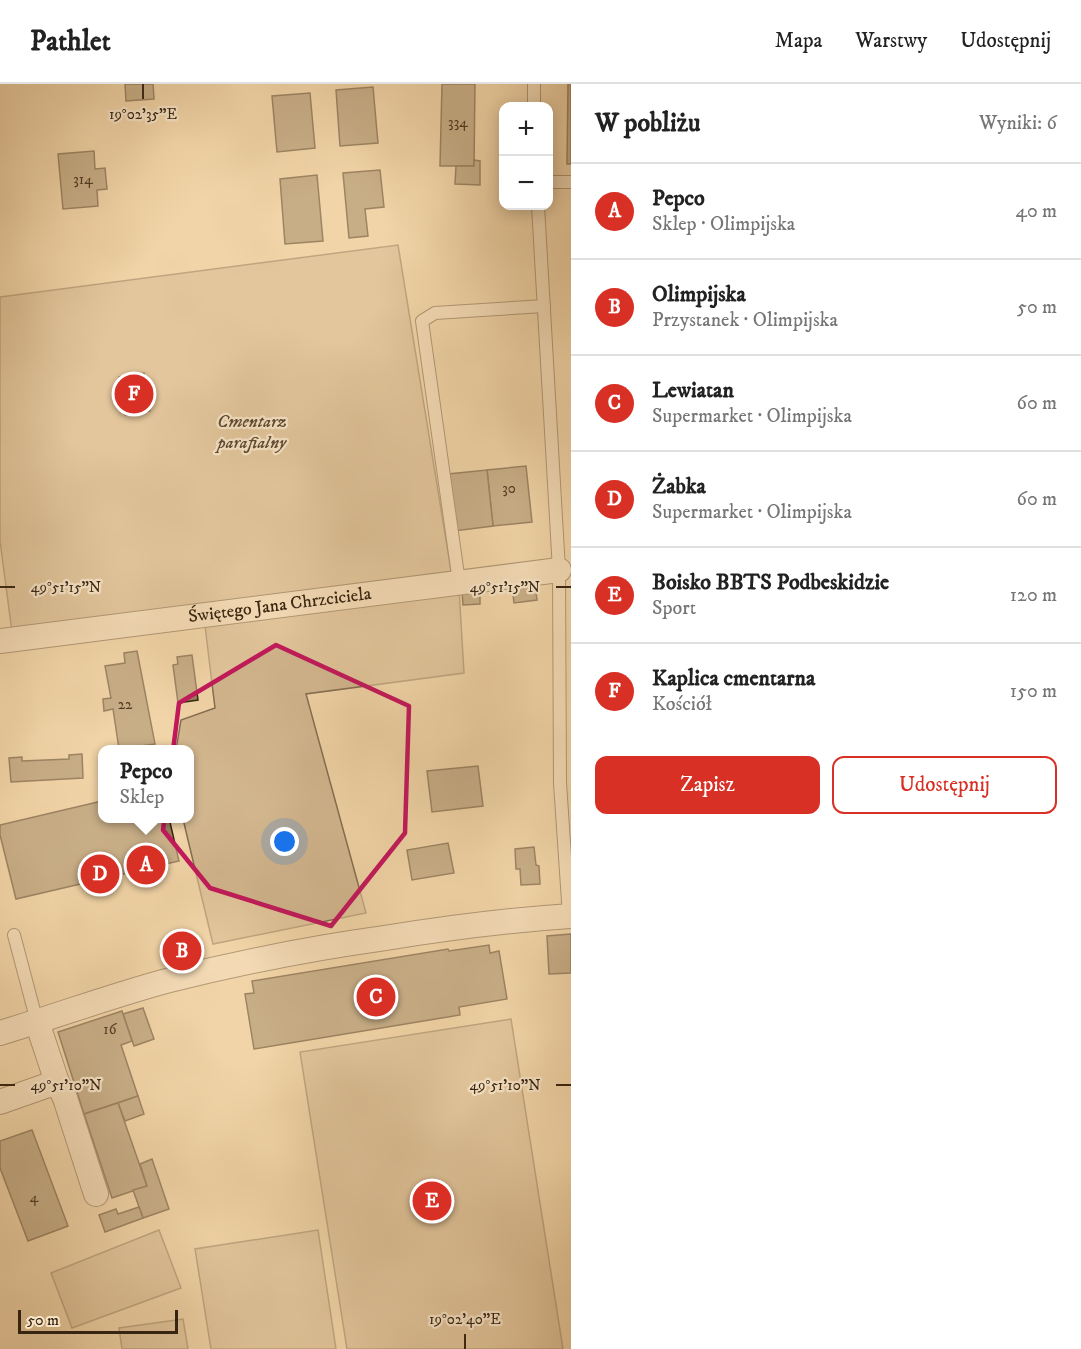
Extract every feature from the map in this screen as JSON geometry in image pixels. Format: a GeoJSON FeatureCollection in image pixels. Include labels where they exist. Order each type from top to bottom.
{"type":"FeatureCollection","features":[{"type":"Feature","properties":{"kind":"street","name":"Świętego Jana Chrzciciela"},"geometry":{"type":"LineString","coordinates":[[0,641],[559,570]]}},
{"type":"Feature","properties":{"kind":"street"},"geometry":{"type":"LineString","coordinates":[[0,1033],[169,980],[280,956],[438,930],[570,916]]}},
{"type":"Feature","properties":{"kind":"street"},"geometry":{"type":"LineString","coordinates":[[37,1022],[96,1194]]}},
{"type":"Feature","properties":{"kind":"street"},"geometry":{"type":"LineString","coordinates":[[0,1102],[57,1082]]}},
{"type":"Feature","properties":{"kind":"lane"},"geometry":{"type":"LineString","coordinates":[[534,84],[534,102]]}},
{"type":"Feature","properties":{"kind":"lane"},"geometry":{"type":"LineString","coordinates":[[553,182],[571,182]]}},
{"type":"Feature","properties":{"kind":"lane"},"geometry":{"type":"LineString","coordinates":[[538,210],[559,570],[560,783],[570,916]]}},
{"type":"Feature","properties":{"kind":"lane"},"geometry":{"type":"LineString","coordinates":[[459,582],[422,321],[435,313],[544,306]]}},
{"type":"Feature","properties":{"kind":"lane"},"geometry":{"type":"LineString","coordinates":[[14,934],[37,1022]]}},
{"type":"Feature","properties":{"kind":"highlighted area"},"geometry":{"type":"Polygon","coordinates":[[[276,645],[409,706],[405,833],[331,926],[210,888],[163,830],[179,703],[276,645]]]}},
{"type":"Feature","properties":{"kind":"green space","name":"Cmentarz parafialny"},"geometry":{"type":"Polygon","coordinates":[[[398,245],[452,577],[12,632],[0,541],[0,297],[398,245]]]}},
{"type":"Feature","properties":{"kind":"green space"},"geometry":{"type":"Polygon","coordinates":[[[459,589],[464,673],[306,694],[366,913],[213,944],[184,823],[194,823],[194,745],[177,745],[181,720],[215,708],[205,626],[459,589]]]}},
{"type":"Feature","properties":{"kind":"green space"},"geometry":{"type":"Polygon","coordinates":[[[511,1019],[563,1349],[347,1349],[300,1052],[511,1019]]]}},
{"type":"Feature","properties":{"kind":"green space"},"geometry":{"type":"Polygon","coordinates":[[[159,1230],[181,1288],[72,1328],[51,1273],[159,1230]]]}},
{"type":"Feature","properties":{"kind":"green space"},"geometry":{"type":"Polygon","coordinates":[[[318,1230],[336,1349],[211,1349],[195,1249],[318,1230]]]}},
{"type":"Feature","properties":{"kind":"green space"},"geometry":{"type":"Polygon","coordinates":[[[183,1319],[188,1349],[122,1349],[119,1328],[183,1319]]]}},
{"type":"Feature","properties":{"kind":"building"},"geometry":{"type":"Polygon","coordinates":[[[125,84],[153,84],[154,99],[126,101],[125,84]]]}},
{"type":"Feature","properties":{"kind":"building"},"geometry":{"type":"Polygon","coordinates":[[[442,84],[475,84],[474,166],[440,166],[442,84]]]}},
{"type":"Feature","properties":{"kind":"building"},"geometry":{"type":"Polygon","coordinates":[[[568,84],[571,84],[571,164],[567,164],[568,84]]]}},
{"type":"Feature","properties":{"kind":"building"},"geometry":{"type":"Polygon","coordinates":[[[373,87],[378,143],[340,146],[336,90],[373,87]]]}},
{"type":"Feature","properties":{"kind":"building"},"geometry":{"type":"Polygon","coordinates":[[[310,93],[315,148],[277,152],[272,96],[310,93]]]}},
{"type":"Feature","properties":{"kind":"building"},"geometry":{"type":"Polygon","coordinates":[[[94,151],[95,169],[105,168],[107,189],[97,190],[98,206],[63,209],[58,154],[94,151]]]}},
{"type":"Feature","properties":{"kind":"building"},"geometry":{"type":"Polygon","coordinates":[[[474,160],[480,161],[480,185],[455,184],[456,166],[474,166],[474,160]]]}},
{"type":"Feature","properties":{"kind":"building"},"geometry":{"type":"Polygon","coordinates":[[[380,170],[384,207],[365,209],[368,236],[349,238],[343,173],[380,170]]]}},
{"type":"Feature","properties":{"kind":"building"},"geometry":{"type":"Polygon","coordinates":[[[317,175],[323,241],[285,244],[280,179],[317,175]]]}},
{"type":"Feature","properties":{"kind":"building"},"geometry":{"type":"Polygon","coordinates":[[[144,373],[150,411],[125,415],[119,377],[144,373]]]}},
{"type":"Feature","properties":{"kind":"building"},"geometry":{"type":"Polygon","coordinates":[[[526,466],[532,522],[493,526],[487,470],[526,466]]]}},
{"type":"Feature","properties":{"kind":"building"},"geometry":{"type":"Polygon","coordinates":[[[487,470],[493,526],[454,531],[448,474],[487,470]]]}},
{"type":"Feature","properties":{"kind":"building"},"geometry":{"type":"Polygon","coordinates":[[[535,584],[537,600],[514,603],[512,586],[535,584]]]}},
{"type":"Feature","properties":{"kind":"building"},"geometry":{"type":"Polygon","coordinates":[[[480,590],[480,604],[463,605],[462,591],[480,590]]]}},
{"type":"Feature","properties":{"kind":"building"},"geometry":{"type":"Polygon","coordinates":[[[137,651],[155,744],[118,745],[113,709],[104,711],[103,699],[111,698],[105,666],[125,663],[124,653],[137,651]]]}},
{"type":"Feature","properties":{"kind":"building"},"geometry":{"type":"Polygon","coordinates":[[[192,655],[198,700],[178,703],[173,665],[178,664],[177,657],[192,655]]]}},
{"type":"Feature","properties":{"kind":"building"},"geometry":{"type":"Polygon","coordinates":[[[82,754],[83,778],[11,782],[9,758],[22,757],[22,761],[69,759],[69,755],[82,754]]]}},
{"type":"Feature","properties":{"kind":"building"},"geometry":{"type":"Polygon","coordinates":[[[478,766],[483,806],[432,812],[427,771],[478,766]]]}},
{"type":"Feature","properties":{"kind":"building"},"geometry":{"type":"Polygon","coordinates":[[[98,802],[98,823],[170,823],[179,861],[16,899],[0,835],[0,825],[98,802]]]}},
{"type":"Feature","properties":{"kind":"building"},"geometry":{"type":"Polygon","coordinates":[[[448,843],[454,873],[412,880],[407,850],[448,843]]]}},
{"type":"Feature","properties":{"kind":"building"},"geometry":{"type":"Polygon","coordinates":[[[534,847],[536,865],[539,866],[540,884],[521,885],[520,869],[516,869],[515,849],[534,847]]]}},
{"type":"Feature","properties":{"kind":"building"},"geometry":{"type":"Polygon","coordinates":[[[571,934],[571,973],[549,974],[547,936],[571,934]]]}},
{"type":"Feature","properties":{"kind":"building"},"geometry":{"type":"Polygon","coordinates":[[[489,945],[490,953],[499,951],[507,999],[459,1007],[460,1015],[254,1049],[245,994],[254,993],[252,981],[448,949],[449,951],[489,945]]]}},
{"type":"Feature","properties":{"kind":"building"},"geometry":{"type":"Polygon","coordinates":[[[143,1008],[154,1039],[134,1046],[123,1014],[143,1008]]]}},
{"type":"Feature","properties":{"kind":"building"},"geometry":{"type":"Polygon","coordinates":[[[122,1011],[132,1041],[121,1045],[138,1096],[84,1114],[58,1032],[122,1011]]]}},
{"type":"Feature","properties":{"kind":"building"},"geometry":{"type":"Polygon","coordinates":[[[138,1096],[144,1114],[125,1121],[118,1103],[138,1096]]]}},
{"type":"Feature","properties":{"kind":"building"},"geometry":{"type":"Polygon","coordinates":[[[118,1103],[147,1186],[112,1198],[84,1114],[118,1103]]]}},
{"type":"Feature","properties":{"kind":"building"},"geometry":{"type":"Polygon","coordinates":[[[32,1130],[68,1226],[28,1241],[0,1168],[0,1141],[32,1130]]]}},
{"type":"Feature","properties":{"kind":"building"},"geometry":{"type":"Polygon","coordinates":[[[152,1159],[169,1209],[143,1218],[133,1190],[147,1186],[140,1164],[152,1159]]]}},
{"type":"Feature","properties":{"kind":"building"},"geometry":{"type":"Polygon","coordinates":[[[139,1207],[143,1218],[105,1232],[99,1215],[116,1209],[118,1214],[139,1207]]]}},
{"type":"Feature","properties":{"kind":"place","name":"Kaplica cmentarna"},"geometry":{"type":"Point","coordinates":[134,394]}},
{"type":"Feature","properties":{"kind":"place","name":"Pepco"},"geometry":{"type":"Point","coordinates":[146,865]}},
{"type":"Feature","properties":{"kind":"place","name":"Żabka"},"geometry":{"type":"Point","coordinates":[100,874]}},
{"type":"Feature","properties":{"kind":"place","name":"Olimpijska"},"geometry":{"type":"Point","coordinates":[182,951]}},
{"type":"Feature","properties":{"kind":"place","name":"Lewiatan"},"geometry":{"type":"Point","coordinates":[376,997]}},
{"type":"Feature","properties":{"kind":"place","name":"Boisko BBTS Podbeskidzie"},"geometry":{"type":"Point","coordinates":[432,1201]}}]}
